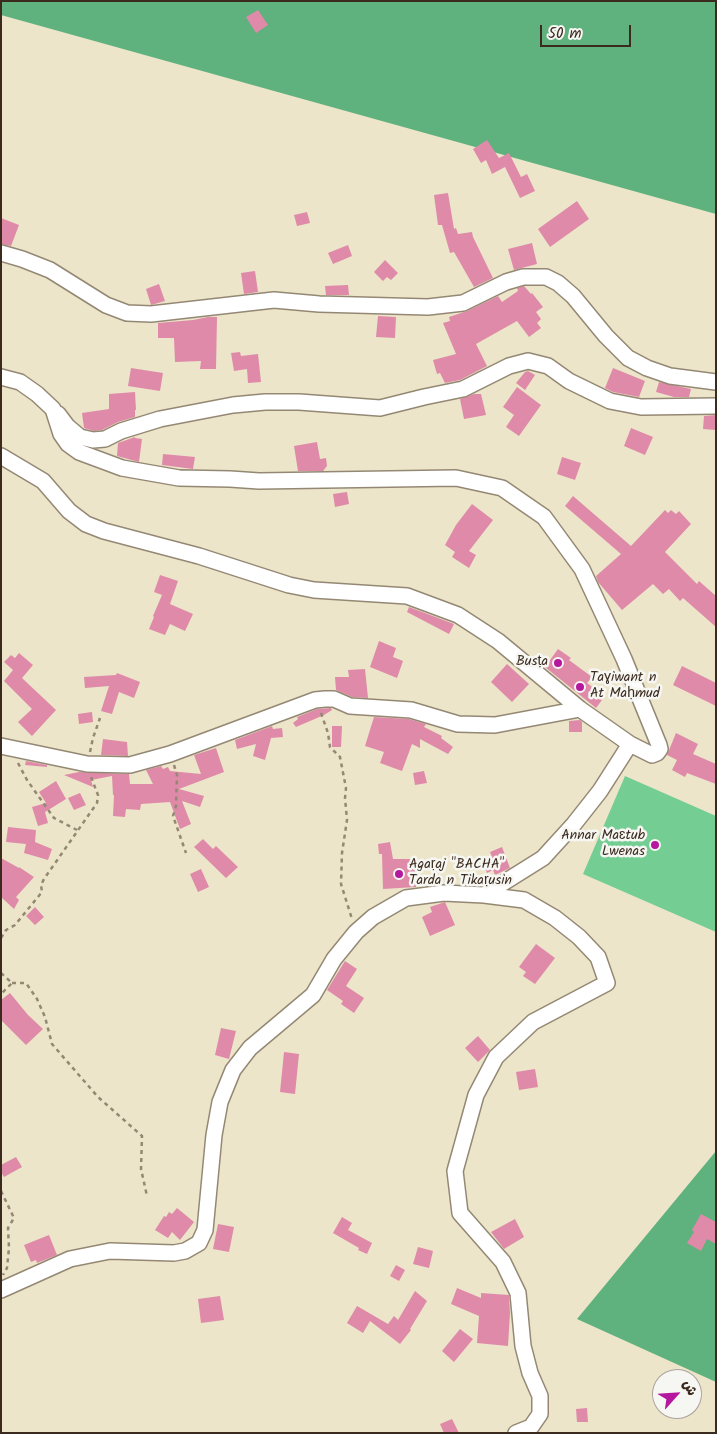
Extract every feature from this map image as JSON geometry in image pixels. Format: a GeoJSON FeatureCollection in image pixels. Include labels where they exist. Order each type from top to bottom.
{"type":"FeatureCollection","features":[{"type":"Feature","properties":{"kind":"street"},"geometry":{"type":"LineString","coordinates":[[1,253],[50,270],[106,306],[127,313],[151,314],[274,300],[319,304],[428,307],[464,303],[506,282],[523,277],[546,277],[573,296],[606,336],[628,358],[647,368],[670,376],[716,382]]}},
{"type":"Feature","properties":{"kind":"street"},"geometry":{"type":"LineString","coordinates":[[1,377],[20,382],[37,394],[80,436],[94,440],[105,438],[160,418],[265,402],[299,402],[380,408],[424,396],[463,389],[510,366],[528,362],[548,366],[569,381],[610,401],[641,407],[716,406]]}},
{"type":"Feature","properties":{"kind":"street"},"geometry":{"type":"LineString","coordinates":[[1,456],[43,481],[69,511],[86,524],[104,531],[199,556],[289,586],[314,590],[408,596],[458,615],[498,640],[580,710],[630,744],[646,754],[652,755],[660,749],[624,659],[582,569],[544,518],[502,488],[456,478],[259,481],[180,478],[122,468],[79,452],[68,444],[61,434],[53,409]]}},
{"type":"Feature","properties":{"kind":"street"},"geometry":{"type":"LineString","coordinates":[[5,746],[87,764],[130,765],[170,754],[316,700],[334,699],[350,706],[411,710],[458,724],[495,725],[580,710]]}},
{"type":"Feature","properties":{"kind":"street"},"geometry":{"type":"LineString","coordinates":[[484,895],[543,858],[574,824],[600,791],[630,744]]}},
{"type":"Feature","properties":{"kind":"street"},"geometry":{"type":"LineString","coordinates":[[1,1290],[70,1260],[110,1251],[185,1251],[199,1243],[205,1230],[214,1135],[220,1102],[233,1070],[250,1048],[313,994],[334,959],[356,932],[373,917],[406,898],[444,893],[524,900],[555,918],[579,937],[598,957],[607,983],[533,1022],[496,1057],[476,1095],[455,1171],[460,1213],[503,1262],[518,1293],[523,1346],[530,1374],[540,1396],[540,1414],[531,1426],[516,1433]]}},
{"type":"Feature","properties":{"kind":"path"},"geometry":{"type":"LineString","coordinates":[[316,700],[328,733],[330,747],[340,756],[346,788],[344,798],[347,820],[342,853],[341,884],[356,932]]}},
{"type":"Feature","properties":{"kind":"path"},"geometry":{"type":"LineString","coordinates":[[1,938],[6,930],[15,925],[42,892],[41,885],[44,879],[97,802],[98,794],[87,764],[100,718]]}},
{"type":"Feature","properties":{"kind":"path"},"geometry":{"type":"LineString","coordinates":[[5,746],[54,818],[76,830]]}},
{"type":"Feature","properties":{"kind":"path"},"geometry":{"type":"LineString","coordinates":[[170,754],[177,775],[176,806],[173,816],[186,853]]}},
{"type":"Feature","properties":{"kind":"path"},"geometry":{"type":"LineString","coordinates":[[1,973],[12,983],[26,983],[37,999],[45,1017],[52,1044],[98,1097],[142,1136],[141,1169],[147,1196]]}},
{"type":"Feature","properties":{"kind":"path"},"geometry":{"type":"LineString","coordinates":[[1,994],[12,983]]}},
{"type":"Feature","properties":{"kind":"path"},"geometry":{"type":"LineString","coordinates":[[1,1191],[14,1218],[8,1228],[8,1268],[1,1278]]}},
{"type":"Feature","properties":{"kind":"green space"},"geometry":{"type":"Polygon","coordinates":[[[1,1],[716,1],[716,214],[1,15],[1,1]]]}},
{"type":"Feature","properties":{"kind":"green space","name":"Annar Maɛtub Lwenas"},"geometry":{"type":"Polygon","coordinates":[[[625,776],[716,816],[716,932],[583,874],[625,776]]]}},
{"type":"Feature","properties":{"kind":"green space"},"geometry":{"type":"Polygon","coordinates":[[[716,1151],[716,1382],[702,1376],[702,1369],[687,1369],[577,1319],[716,1151]]]}},
{"type":"Feature","properties":{"kind":"building"},"geometry":{"type":"Polygon","coordinates":[[[258,10],[268,25],[256,33],[246,17],[258,10]]]}},
{"type":"Feature","properties":{"kind":"building"},"geometry":{"type":"Polygon","coordinates":[[[487,140],[499,158],[509,153],[521,177],[527,174],[535,191],[520,198],[505,167],[492,174],[486,160],[481,163],[473,149],[487,140]]]}},
{"type":"Feature","properties":{"kind":"building"},"geometry":{"type":"Polygon","coordinates":[[[448,193],[454,229],[456,228],[458,234],[472,232],[493,278],[474,287],[454,252],[450,253],[442,225],[438,225],[434,195],[448,193]]]}},
{"type":"Feature","properties":{"kind":"building"},"geometry":{"type":"Polygon","coordinates":[[[577,201],[589,219],[550,247],[538,229],[577,201]]]}},
{"type":"Feature","properties":{"kind":"building"},"geometry":{"type":"Polygon","coordinates":[[[307,212],[310,223],[297,226],[294,215],[307,212]]]}},
{"type":"Feature","properties":{"kind":"building"},"geometry":{"type":"Polygon","coordinates":[[[1,218],[19,225],[11,246],[1,244],[1,218]]]}},
{"type":"Feature","properties":{"kind":"building"},"geometry":{"type":"Polygon","coordinates":[[[532,243],[537,264],[514,270],[508,249],[532,243]]]}},
{"type":"Feature","properties":{"kind":"building"},"geometry":{"type":"Polygon","coordinates":[[[348,245],[352,256],[333,264],[328,253],[348,245]]]}},
{"type":"Feature","properties":{"kind":"building"},"geometry":{"type":"Polygon","coordinates":[[[385,260],[398,273],[391,280],[387,277],[383,281],[374,272],[385,260]]]}},
{"type":"Feature","properties":{"kind":"building"},"geometry":{"type":"Polygon","coordinates":[[[255,271],[258,292],[244,294],[241,273],[255,271]]]}},
{"type":"Feature","properties":{"kind":"building"},"geometry":{"type":"Polygon","coordinates":[[[159,284],[165,301],[151,305],[146,289],[159,284]]]}},
{"type":"Feature","properties":{"kind":"building"},"geometry":{"type":"Polygon","coordinates":[[[348,285],[349,295],[326,295],[325,286],[348,285]]]}},
{"type":"Feature","properties":{"kind":"building"},"geometry":{"type":"Polygon","coordinates":[[[524,286],[543,307],[536,312],[541,319],[537,323],[541,328],[529,337],[517,321],[476,344],[487,366],[460,380],[445,383],[440,373],[437,374],[433,360],[456,354],[443,323],[450,321],[449,317],[467,311],[498,296],[502,302],[518,291],[517,288],[524,286]]]}},
{"type":"Feature","properties":{"kind":"building"},"geometry":{"type":"Polygon","coordinates":[[[378,316],[396,317],[395,338],[376,337],[378,316]]]}},
{"type":"Feature","properties":{"kind":"building"},"geometry":{"type":"Polygon","coordinates":[[[217,317],[216,369],[200,369],[201,361],[175,362],[174,338],[158,338],[158,323],[217,317]]]}},
{"type":"Feature","properties":{"kind":"building"},"geometry":{"type":"Polygon","coordinates":[[[240,352],[241,356],[258,354],[261,382],[248,383],[247,369],[234,371],[231,353],[240,352]]]}},
{"type":"Feature","properties":{"kind":"building"},"geometry":{"type":"Polygon","coordinates":[[[131,368],[163,373],[160,391],[128,386],[131,368]]]}},
{"type":"Feature","properties":{"kind":"building"},"geometry":{"type":"Polygon","coordinates":[[[613,368],[645,381],[639,397],[613,392],[605,388],[613,368]]]}},
{"type":"Feature","properties":{"kind":"building"},"geometry":{"type":"Polygon","coordinates":[[[528,371],[535,375],[525,390],[516,383],[528,371]]]}},
{"type":"Feature","properties":{"kind":"building"},"geometry":{"type":"Polygon","coordinates":[[[659,382],[691,389],[689,397],[674,397],[656,392],[659,382]]]}},
{"type":"Feature","properties":{"kind":"building"},"geometry":{"type":"Polygon","coordinates":[[[517,387],[541,405],[519,436],[506,427],[514,415],[503,407],[517,387]]]}},
{"type":"Feature","properties":{"kind":"building"},"geometry":{"type":"Polygon","coordinates":[[[135,392],[135,417],[118,422],[102,430],[94,431],[84,428],[82,413],[109,409],[109,394],[135,392]]]}},
{"type":"Feature","properties":{"kind":"building"},"geometry":{"type":"Polygon","coordinates":[[[474,394],[481,394],[486,415],[464,419],[460,399],[474,394]]]}},
{"type":"Feature","properties":{"kind":"building"},"geometry":{"type":"Polygon","coordinates":[[[716,415],[716,430],[703,429],[704,416],[716,415]]]}},
{"type":"Feature","properties":{"kind":"building"},"geometry":{"type":"Polygon","coordinates":[[[631,428],[653,437],[645,455],[624,446],[631,428]]]}},
{"type":"Feature","properties":{"kind":"building"},"geometry":{"type":"Polygon","coordinates":[[[135,437],[142,439],[139,462],[117,456],[118,443],[135,437]]]}},
{"type":"Feature","properties":{"kind":"building"},"geometry":{"type":"Polygon","coordinates":[[[317,442],[320,459],[326,458],[327,466],[323,471],[298,471],[294,446],[317,442]]]}},
{"type":"Feature","properties":{"kind":"building"},"geometry":{"type":"Polygon","coordinates":[[[163,454],[195,457],[193,469],[162,465],[163,454]]]}},
{"type":"Feature","properties":{"kind":"building"},"geometry":{"type":"Polygon","coordinates":[[[562,457],[581,463],[575,480],[557,474],[562,457]]]}},
{"type":"Feature","properties":{"kind":"building"},"geometry":{"type":"Polygon","coordinates":[[[347,492],[349,504],[335,507],[333,494],[347,492]]]}},
{"type":"Feature","properties":{"kind":"building"},"geometry":{"type":"Polygon","coordinates":[[[573,496],[631,546],[665,510],[668,513],[671,510],[676,514],[679,511],[691,524],[665,552],[697,584],[699,581],[716,596],[716,627],[683,598],[680,601],[669,589],[663,594],[653,584],[622,610],[598,582],[596,576],[621,554],[565,506],[573,496]]]}},
{"type":"Feature","properties":{"kind":"building"},"geometry":{"type":"Polygon","coordinates":[[[472,504],[493,520],[469,551],[476,555],[469,568],[452,557],[455,552],[445,545],[456,525],[472,504]]]}},
{"type":"Feature","properties":{"kind":"building"},"geometry":{"type":"Polygon","coordinates":[[[160,575],[178,581],[170,604],[193,614],[185,631],[170,624],[165,635],[149,629],[162,595],[154,592],[160,575]]]}},
{"type":"Feature","properties":{"kind":"building"},"geometry":{"type":"Polygon","coordinates":[[[409,607],[454,624],[449,634],[407,612],[409,607]]]}},
{"type":"Feature","properties":{"kind":"building"},"geometry":{"type":"Polygon","coordinates":[[[379,641],[396,648],[393,657],[403,661],[397,678],[370,667],[379,641]]]}},
{"type":"Feature","properties":{"kind":"building","name":"Taɣiwant n At Maḥmud"},"geometry":{"type":"Polygon","coordinates":[[[558,649],[592,677],[587,683],[599,692],[597,696],[602,700],[596,708],[545,667],[558,649]]]}},
{"type":"Feature","properties":{"kind":"building"},"geometry":{"type":"Polygon","coordinates":[[[19,653],[33,665],[22,678],[56,710],[32,736],[18,722],[32,709],[4,681],[13,670],[4,662],[11,655],[15,658],[19,653]]]}},
{"type":"Feature","properties":{"kind":"building"},"geometry":{"type":"Polygon","coordinates":[[[507,664],[529,684],[512,702],[491,682],[507,664]]]}},
{"type":"Feature","properties":{"kind":"building"},"geometry":{"type":"Polygon","coordinates":[[[682,666],[716,683],[716,706],[673,685],[682,666]]]}},
{"type":"Feature","properties":{"kind":"building"},"geometry":{"type":"Polygon","coordinates":[[[365,669],[368,698],[352,697],[336,690],[335,677],[349,677],[348,670],[365,669]]]}},
{"type":"Feature","properties":{"kind":"building"},"geometry":{"type":"Polygon","coordinates":[[[117,673],[140,682],[134,698],[119,692],[112,714],[101,711],[109,686],[85,688],[84,677],[116,675],[117,673]]]}},
{"type":"Feature","properties":{"kind":"building"},"geometry":{"type":"Polygon","coordinates":[[[331,708],[332,710],[324,715],[296,727],[293,723],[298,719],[297,717],[317,709],[331,708]]]}},
{"type":"Feature","properties":{"kind":"building"},"geometry":{"type":"Polygon","coordinates":[[[92,712],[93,722],[79,724],[78,714],[92,712]]]}},
{"type":"Feature","properties":{"kind":"building"},"geometry":{"type":"Polygon","coordinates":[[[374,717],[409,719],[426,724],[424,727],[442,736],[441,738],[453,747],[448,754],[420,739],[420,748],[412,744],[402,771],[380,763],[384,752],[365,746],[374,717]]]}},
{"type":"Feature","properties":{"kind":"building"},"geometry":{"type":"Polygon","coordinates":[[[580,720],[582,722],[582,732],[569,732],[569,721],[580,720]]]}},
{"type":"Feature","properties":{"kind":"building"},"geometry":{"type":"Polygon","coordinates":[[[272,726],[273,729],[282,728],[283,737],[271,738],[265,760],[253,756],[256,744],[237,749],[235,740],[272,726]]]}},
{"type":"Feature","properties":{"kind":"building"},"geometry":{"type":"Polygon","coordinates":[[[332,726],[342,726],[341,747],[332,747],[332,726]]]}},
{"type":"Feature","properties":{"kind":"building"},"geometry":{"type":"Polygon","coordinates":[[[676,733],[698,744],[693,754],[716,764],[716,784],[687,773],[685,777],[672,770],[677,760],[667,755],[676,733]]]}},
{"type":"Feature","properties":{"kind":"building"},"geometry":{"type":"Polygon","coordinates":[[[103,739],[127,742],[128,756],[101,755],[103,739]]]}},
{"type":"Feature","properties":{"kind":"building"},"geometry":{"type":"Polygon","coordinates":[[[216,748],[224,772],[179,789],[204,796],[200,807],[182,801],[191,824],[180,829],[170,802],[141,804],[140,810],[126,809],[125,817],[113,816],[114,795],[112,776],[91,780],[93,787],[64,775],[79,772],[129,774],[130,784],[153,784],[146,770],[161,766],[163,769],[168,767],[170,771],[201,774],[194,755],[216,748]]]}},
{"type":"Feature","properties":{"kind":"building"},"geometry":{"type":"Polygon","coordinates":[[[26,761],[47,765],[47,767],[25,765],[26,761]]]}},
{"type":"Feature","properties":{"kind":"building"},"geometry":{"type":"Polygon","coordinates":[[[424,771],[427,783],[415,785],[413,773],[424,771]]]}},
{"type":"Feature","properties":{"kind":"building"},"geometry":{"type":"Polygon","coordinates":[[[56,781],[66,799],[45,812],[48,823],[38,826],[32,807],[46,803],[39,792],[56,781]]]}},
{"type":"Feature","properties":{"kind":"building"},"geometry":{"type":"Polygon","coordinates":[[[80,793],[86,805],[74,810],[68,798],[80,793]]]}},
{"type":"Feature","properties":{"kind":"building"},"geometry":{"type":"Polygon","coordinates":[[[8,827],[36,830],[35,842],[52,849],[48,860],[24,853],[26,844],[6,842],[8,827]]]}},
{"type":"Feature","properties":{"kind":"building"},"geometry":{"type":"Polygon","coordinates":[[[203,839],[213,849],[216,846],[238,867],[226,878],[194,847],[203,839]]]}},
{"type":"Feature","properties":{"kind":"building","name":"Agaṛaj \"BACHA\" Tarda n Tikaṛusin"},"geometry":{"type":"Polygon","coordinates":[[[390,842],[393,859],[415,859],[416,887],[383,889],[382,854],[379,854],[378,844],[390,842]]]}},
{"type":"Feature","properties":{"kind":"building"},"geometry":{"type":"Polygon","coordinates":[[[502,847],[510,868],[495,875],[493,870],[487,873],[483,862],[492,857],[490,852],[502,847]]]}},
{"type":"Feature","properties":{"kind":"building"},"geometry":{"type":"Polygon","coordinates":[[[1,858],[34,877],[16,897],[19,900],[14,909],[1,897],[1,858]]]}},
{"type":"Feature","properties":{"kind":"building"},"geometry":{"type":"Polygon","coordinates":[[[201,869],[209,887],[198,892],[190,874],[201,869]]]}},
{"type":"Feature","properties":{"kind":"building"},"geometry":{"type":"Polygon","coordinates":[[[445,902],[455,925],[430,936],[422,917],[432,912],[430,907],[445,902]]]}},
{"type":"Feature","properties":{"kind":"building"},"geometry":{"type":"Polygon","coordinates":[[[35,907],[44,917],[35,925],[26,916],[35,907]]]}},
{"type":"Feature","properties":{"kind":"building"},"geometry":{"type":"Polygon","coordinates":[[[536,944],[555,958],[535,984],[523,976],[526,972],[519,967],[536,944]]]}},
{"type":"Feature","properties":{"kind":"building"},"geometry":{"type":"Polygon","coordinates":[[[345,961],[357,969],[346,986],[364,998],[354,1013],[341,1004],[343,1001],[327,990],[345,961]]]}},
{"type":"Feature","properties":{"kind":"building"},"geometry":{"type":"Polygon","coordinates":[[[10,993],[28,1015],[43,1029],[26,1045],[1,1020],[1,1000],[10,993]]]}},
{"type":"Feature","properties":{"kind":"building"},"geometry":{"type":"Polygon","coordinates":[[[221,1028],[236,1031],[229,1059],[215,1055],[221,1028]]]}},
{"type":"Feature","properties":{"kind":"building"},"geometry":{"type":"Polygon","coordinates":[[[478,1036],[490,1050],[478,1062],[465,1048],[478,1036]]]}},
{"type":"Feature","properties":{"kind":"building"},"geometry":{"type":"Polygon","coordinates":[[[284,1052],[299,1054],[295,1094],[280,1092],[284,1052]]]}},
{"type":"Feature","properties":{"kind":"building"},"geometry":{"type":"Polygon","coordinates":[[[535,1069],[538,1087],[519,1090],[516,1072],[535,1069]]]}},
{"type":"Feature","properties":{"kind":"building"},"geometry":{"type":"Polygon","coordinates":[[[16,1157],[22,1167],[4,1177],[1,1172],[1,1165],[16,1157]]]}},
{"type":"Feature","properties":{"kind":"building"},"geometry":{"type":"Polygon","coordinates":[[[177,1208],[194,1222],[180,1240],[172,1232],[168,1238],[155,1230],[164,1216],[166,1217],[169,1212],[172,1214],[177,1208]]]}},
{"type":"Feature","properties":{"kind":"building"},"geometry":{"type":"Polygon","coordinates":[[[701,1214],[716,1222],[716,1244],[707,1239],[701,1251],[687,1243],[694,1232],[692,1230],[701,1214]]]}},
{"type":"Feature","properties":{"kind":"building"},"geometry":{"type":"Polygon","coordinates":[[[342,1217],[352,1223],[348,1230],[372,1243],[367,1254],[333,1233],[342,1217]]]}},
{"type":"Feature","properties":{"kind":"building"},"geometry":{"type":"Polygon","coordinates":[[[515,1219],[524,1237],[504,1249],[491,1232],[515,1219]]]}},
{"type":"Feature","properties":{"kind":"building"},"geometry":{"type":"Polygon","coordinates":[[[218,1224],[234,1227],[229,1252],[213,1249],[218,1224]]]}},
{"type":"Feature","properties":{"kind":"building"},"geometry":{"type":"Polygon","coordinates":[[[49,1235],[57,1255],[37,1263],[36,1260],[31,1262],[24,1245],[49,1235]]]}},
{"type":"Feature","properties":{"kind":"building"},"geometry":{"type":"Polygon","coordinates":[[[418,1247],[433,1251],[429,1268],[413,1264],[418,1247]]]}},
{"type":"Feature","properties":{"kind":"building"},"geometry":{"type":"Polygon","coordinates":[[[396,1265],[405,1270],[399,1281],[390,1276],[396,1265]]]}},
{"type":"Feature","properties":{"kind":"building"},"geometry":{"type":"Polygon","coordinates":[[[457,1288],[481,1298],[481,1293],[509,1295],[508,1346],[477,1343],[479,1316],[451,1304],[457,1288]]]}},
{"type":"Feature","properties":{"kind":"building"},"geometry":{"type":"Polygon","coordinates":[[[415,1291],[427,1301],[411,1330],[400,1344],[370,1321],[363,1333],[347,1323],[357,1306],[388,1324],[394,1316],[398,1320],[415,1291]]]}},
{"type":"Feature","properties":{"kind":"building"},"geometry":{"type":"Polygon","coordinates":[[[220,1296],[224,1320],[201,1323],[198,1299],[220,1296]]]}},
{"type":"Feature","properties":{"kind":"building"},"geometry":{"type":"Polygon","coordinates":[[[460,1329],[473,1339],[454,1362],[442,1351],[460,1329]]]}},
{"type":"Feature","properties":{"kind":"building"},"geometry":{"type":"Polygon","coordinates":[[[587,1408],[588,1422],[577,1422],[576,1409],[587,1408]]]}},
{"type":"Feature","properties":{"kind":"building"},"geometry":{"type":"Polygon","coordinates":[[[452,1419],[459,1433],[444,1433],[440,1424],[452,1419]]]}},
{"type":"Feature","properties":{"kind":"place","name":"Busṭa"},"geometry":{"type":"Point","coordinates":[558,663]}},
{"type":"Feature","properties":{"kind":"place","name":"Taɣiwant n At Maḥmud"},"geometry":{"type":"Point","coordinates":[580,687]}},
{"type":"Feature","properties":{"kind":"place","name":"Annar Maɛtub Lwenas"},"geometry":{"type":"Point","coordinates":[655,845]}},
{"type":"Feature","properties":{"kind":"place","name":"Agaṛaj \"BACHA\" Tarda n Tikaṛusin"},"geometry":{"type":"Point","coordinates":[399,874]}}]}
